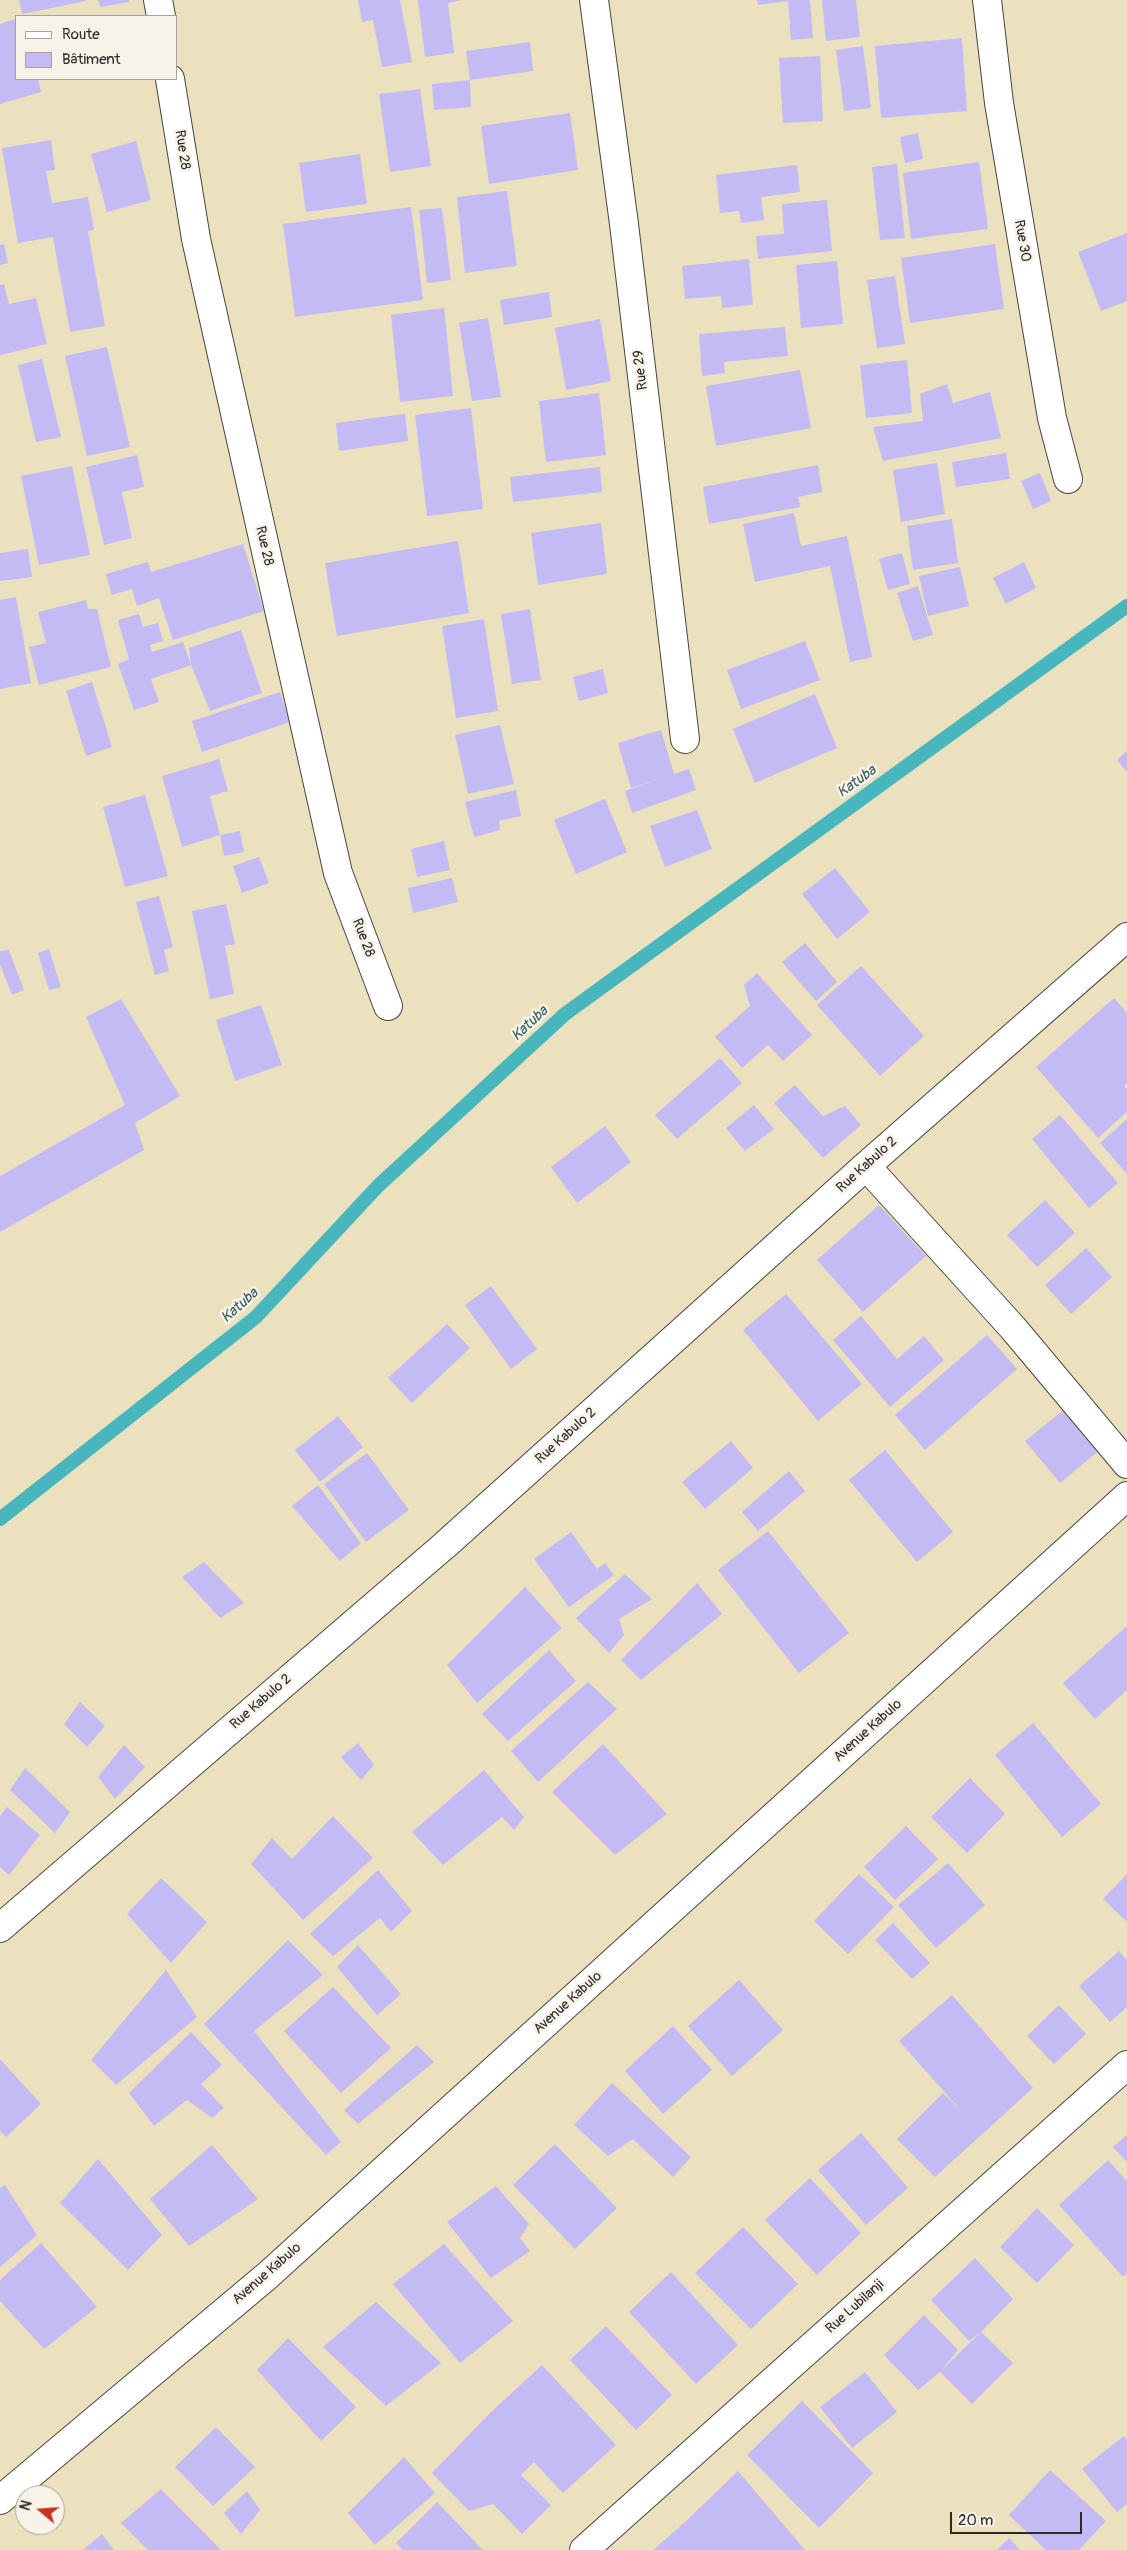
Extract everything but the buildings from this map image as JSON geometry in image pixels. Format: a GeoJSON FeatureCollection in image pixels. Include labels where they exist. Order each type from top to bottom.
{"type":"FeatureCollection","features":[{"type":"Feature","properties":{"kind":"street"},"geometry":{"type":"LineString","coordinates":[[158,0],[160,15]]}},
{"type":"Feature","properties":{"kind":"street","name":"Rue 29"},"geometry":{"type":"LineString","coordinates":[[594,0],[625,234],[685,740]]}},
{"type":"Feature","properties":{"kind":"street","name":"Rue 30"},"geometry":{"type":"LineString","coordinates":[[987,0],[999,103],[1052,418],[1068,479]]}},
{"type":"Feature","properties":{"kind":"street","name":"Rue 28"},"geometry":{"type":"LineString","coordinates":[[170,80],[196,238],[338,873],[388,1006]]}},
{"type":"Feature","properties":{"kind":"street","name":"Rue Kabulo 2"},"geometry":{"type":"LineString","coordinates":[[0,1928],[445,1545],[866,1166],[1127,937]]}},
{"type":"Feature","properties":{"kind":"street"},"geometry":{"type":"LineString","coordinates":[[866,1166],[1013,1328],[1127,1464]]}},
{"type":"Feature","properties":{"kind":"street","name":"Avenue Kabulo"},"geometry":{"type":"LineString","coordinates":[[0,2500],[266,2276],[1127,1496]]}},
{"type":"Feature","properties":{"kind":"street","name":"Rue Lubilanji"},"geometry":{"type":"LineString","coordinates":[[584,2550],[1127,2065]]}},
{"type":"Feature","properties":{"kind":"waterway","name":"Katuba"},"geometry":{"type":"LineString","coordinates":[[0,1519],[256,1317],[378,1186],[565,1014],[1127,606]]}}]}
